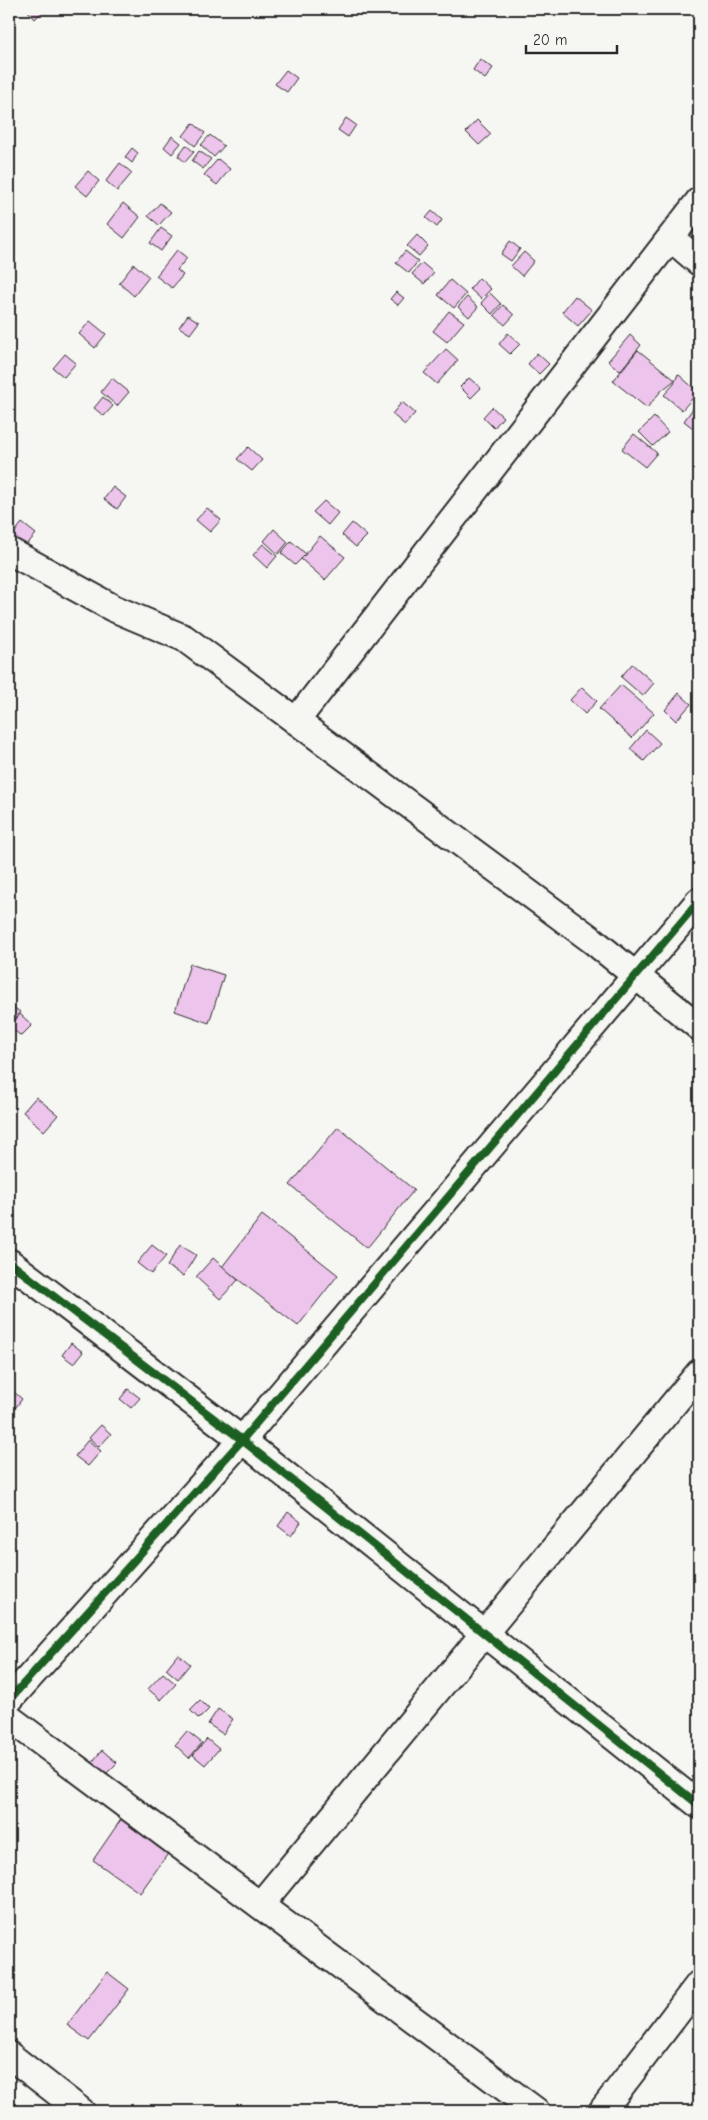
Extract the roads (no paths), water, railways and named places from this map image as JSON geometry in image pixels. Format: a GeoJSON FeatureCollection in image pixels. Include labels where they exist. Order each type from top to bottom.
{"type":"FeatureCollection","features":[{"type":"Feature","properties":{"kind":"street"},"geometry":{"type":"LineString","coordinates":[[296,722],[672,239],[699,201]]}},
{"type":"Feature","properties":{"kind":"street"},"geometry":{"type":"LineString","coordinates":[[672,239],[699,262]]}},
{"type":"Feature","properties":{"kind":"street"},"geometry":{"type":"LineString","coordinates":[[9,551],[113,608],[184,638],[584,934],[699,1027]]}},
{"type":"Feature","properties":{"kind":"street"},"geometry":{"type":"LineString","coordinates":[[9,1700],[242,1440],[699,900]]}},
{"type":"Feature","properties":{"kind":"street"},"geometry":{"type":"LineString","coordinates":[[9,1262],[242,1440],[699,1805]]}},
{"type":"Feature","properties":{"kind":"street"},"geometry":{"type":"LineString","coordinates":[[260,1905],[699,1372]]}},
{"type":"Feature","properties":{"kind":"street"},"geometry":{"type":"LineString","coordinates":[[9,1718],[536,2111]]}},
{"type":"Feature","properties":{"kind":"street"},"geometry":{"type":"LineString","coordinates":[[602,2111],[699,1984]]}},
{"type":"Feature","properties":{"kind":"street"},"geometry":{"type":"LineString","coordinates":[[9,2055],[81,2111]]}}]}
